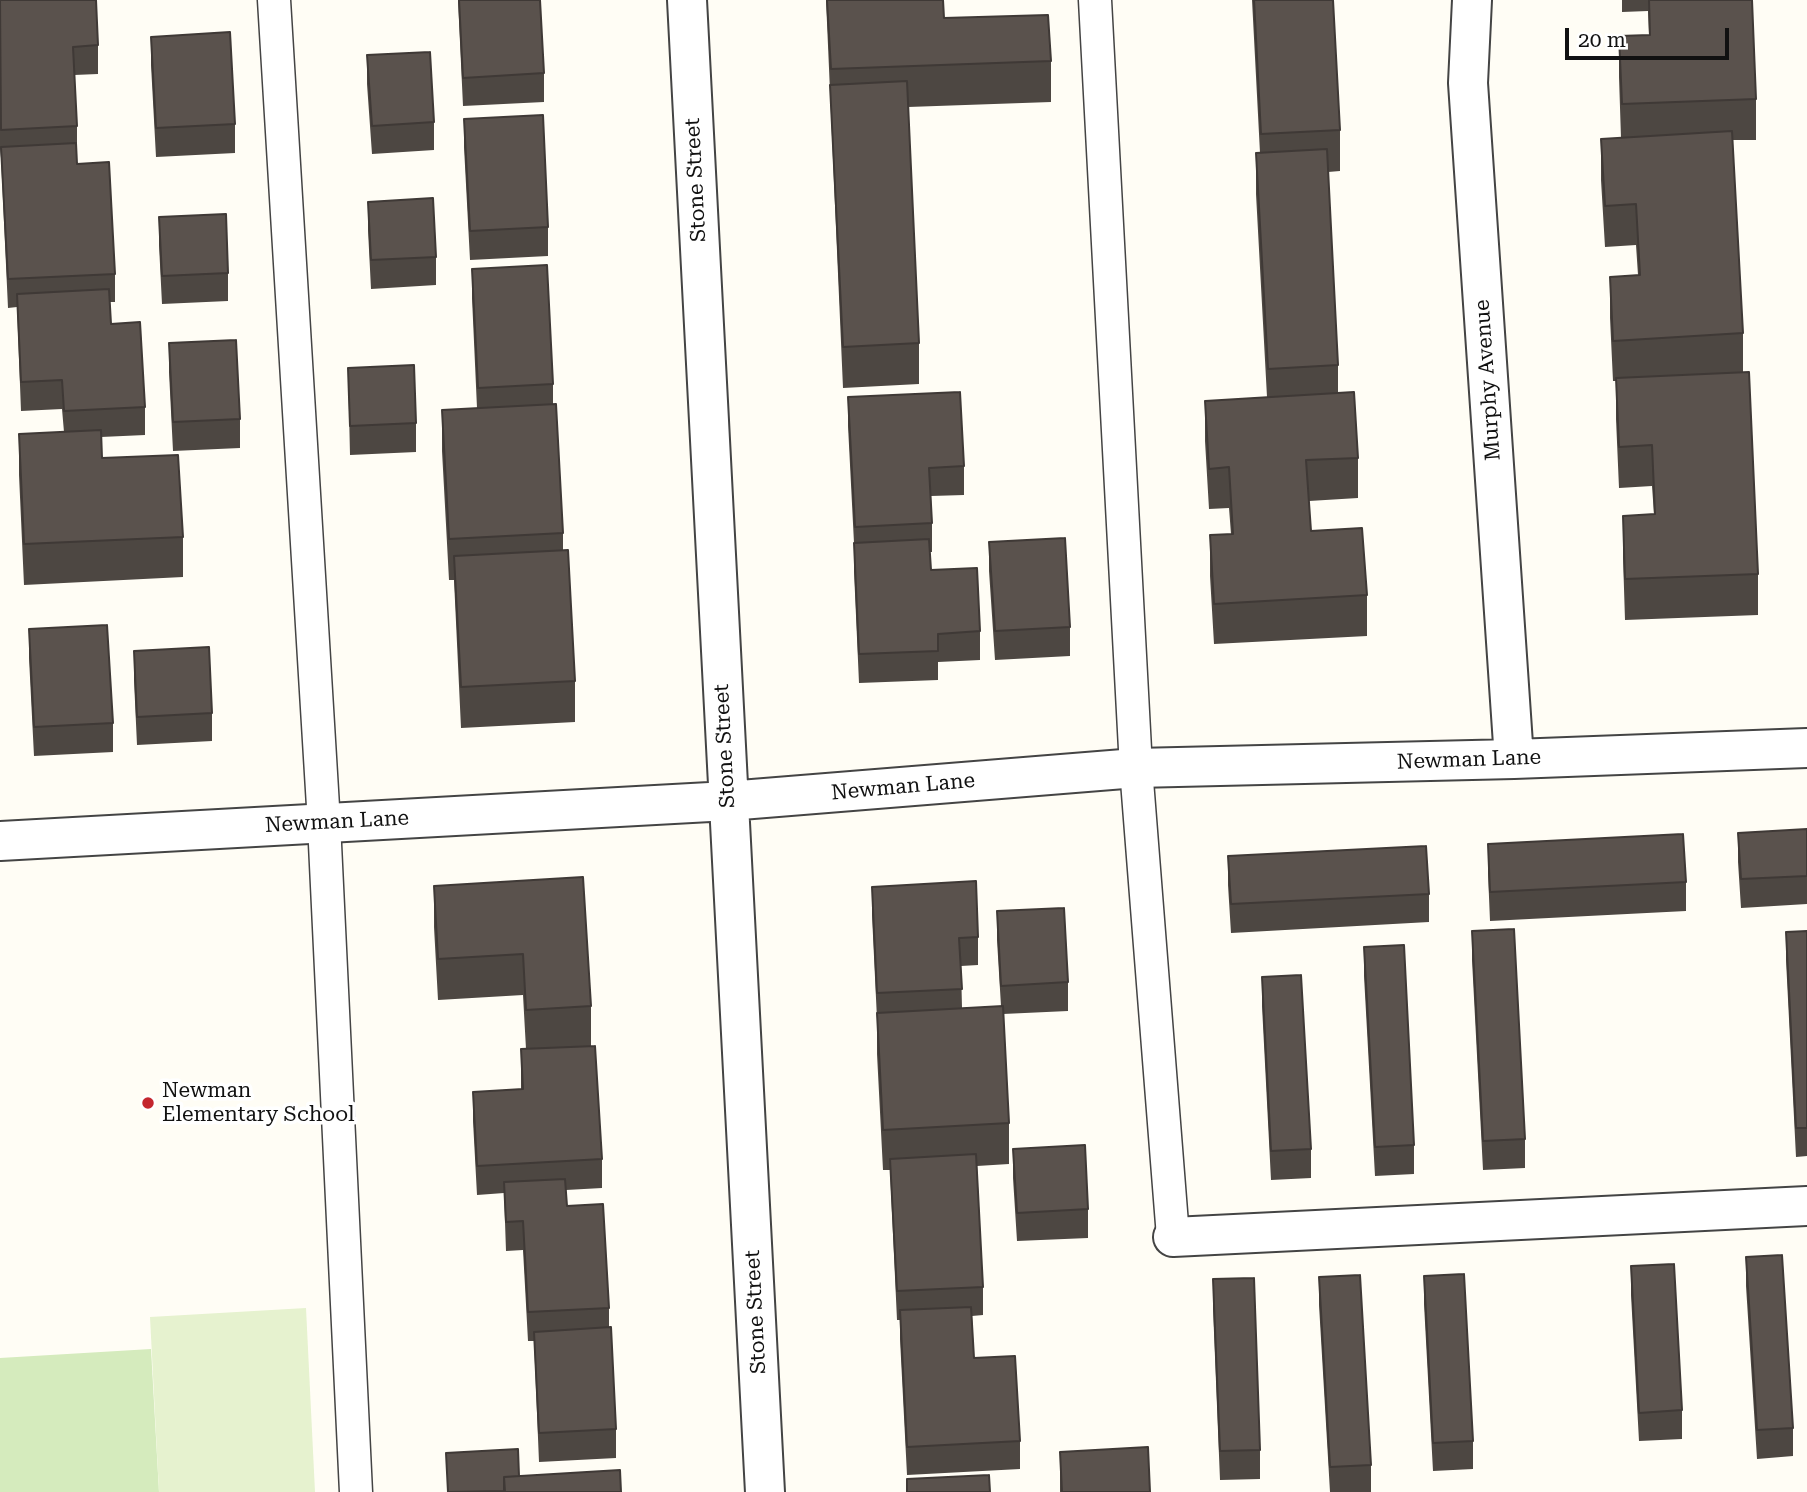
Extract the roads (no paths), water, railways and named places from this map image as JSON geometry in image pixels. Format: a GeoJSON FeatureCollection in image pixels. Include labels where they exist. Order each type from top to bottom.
{"type":"FeatureCollection","features":[{"type":"Feature","properties":{"kind":"street","name":"Stone Street"},"geometry":{"type":"LineString","coordinates":[[687,0],[765,1492]]}},
{"type":"Feature","properties":{"kind":"street","name":"Murphy Avenue"},"geometry":{"type":"LineString","coordinates":[[1472,0],[1468,82],[1514,760]]}},
{"type":"Feature","properties":{"kind":"street","name":"Newman Lane"},"geometry":{"type":"LineString","coordinates":[[0,841],[728,801],[1136,768],[1514,760],[1807,748]]}},
{"type":"Feature","properties":{"kind":"street"},"geometry":{"type":"LineString","coordinates":[[1173,1237],[1807,1206]]}},
{"type":"Feature","properties":{"kind":"lane"},"geometry":{"type":"LineString","coordinates":[[274,0],[324,823],[356,1492]]}},
{"type":"Feature","properties":{"kind":"lane"},"geometry":{"type":"LineString","coordinates":[[1095,0],[1136,768],[1173,1237]]}},
{"type":"Feature","properties":{"kind":"place","name":"Newman Elementary School"},"geometry":{"type":"Point","coordinates":[148,1103]}}]}
